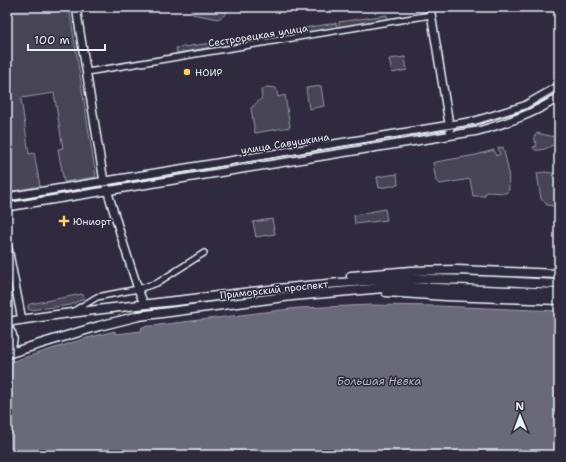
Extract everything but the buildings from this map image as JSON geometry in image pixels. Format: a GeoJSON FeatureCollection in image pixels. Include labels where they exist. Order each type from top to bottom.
{"type":"FeatureCollection","features":[{"type":"Feature","properties":{"kind":"main road"},"geometry":{"type":"LineString","coordinates":[[76,7],[107,191],[144,304]]}},
{"type":"Feature","properties":{"kind":"main road"},"geometry":{"type":"LineString","coordinates":[[430,7],[451,136]]}},
{"type":"Feature","properties":{"kind":"main road","name":"улица Савушкина"},"geometry":{"type":"LineString","coordinates":[[7,197],[450,126],[487,118],[524,106],[537,100],[559,86]]}},
{"type":"Feature","properties":{"kind":"main road","name":"улица Савушкина"},"geometry":{"type":"LineString","coordinates":[[7,208],[478,131],[521,118],[538,110],[559,97]]}},
{"type":"Feature","properties":{"kind":"main road"},"geometry":{"type":"LineString","coordinates":[[7,243],[22,320]]}},
{"type":"Feature","properties":{"kind":"main road"},"geometry":{"type":"LineString","coordinates":[[302,286],[312,281],[411,271],[457,270],[559,274]]}},
{"type":"Feature","properties":{"kind":"main road","name":"Приморский проспект"},"geometry":{"type":"LineString","coordinates":[[7,322],[144,304],[302,286],[352,282],[411,279],[455,279],[555,284]]}},
{"type":"Feature","properties":{"kind":"main road","name":"Приморский проспект"},"geometry":{"type":"LineString","coordinates":[[7,353],[139,316],[284,297],[357,290],[412,287],[559,293]]}},
{"type":"Feature","properties":{"kind":"main road"},"geometry":{"type":"LineString","coordinates":[[357,290],[446,296],[559,300]]}},
{"type":"Feature","properties":{"kind":"main road"},"geometry":{"type":"LineString","coordinates":[[7,328],[11,333],[13,342],[7,353]]}},
{"type":"Feature","properties":{"kind":"street","name":"Сестрорецкая улица"},"geometry":{"type":"LineString","coordinates":[[87,72],[432,15]]}},
{"type":"Feature","properties":{"kind":"street","name":"Приморский проспект"},"geometry":{"type":"LineString","coordinates":[[72,313],[97,297],[138,289],[157,282],[204,253]]}},
{"type":"Feature","properties":{"kind":"shaded area"},"geometry":{"type":"Polygon","coordinates":[[[17,7],[69,7],[96,177],[64,182],[58,149],[63,148],[54,93],[21,98],[29,154],[34,153],[40,186],[7,192],[7,10],[17,7]]]}},
{"type":"Feature","properties":{"kind":"shaded area"},"geometry":{"type":"Polygon","coordinates":[[[191,7],[232,7],[226,9],[226,14],[218,19],[192,14],[191,7]]]}},
{"type":"Feature","properties":{"kind":"shaded area"},"geometry":{"type":"Polygon","coordinates":[[[387,15],[388,20],[339,27],[339,22],[387,15]]]}},
{"type":"Feature","properties":{"kind":"shaded area"},"geometry":{"type":"Polygon","coordinates":[[[336,23],[337,28],[305,33],[304,28],[336,23]]]}},
{"type":"Feature","properties":{"kind":"shaded area"},"geometry":{"type":"Polygon","coordinates":[[[212,43],[212,47],[177,53],[176,48],[212,43]]]}},
{"type":"Feature","properties":{"kind":"shaded area"},"geometry":{"type":"Polygon","coordinates":[[[405,57],[407,70],[392,73],[389,59],[405,57]]]}},
{"type":"Feature","properties":{"kind":"shaded area"},"geometry":{"type":"Polygon","coordinates":[[[321,86],[324,106],[309,109],[306,88],[321,86]]]}},
{"type":"Feature","properties":{"kind":"shaded area"},"geometry":{"type":"Polygon","coordinates":[[[267,87],[276,88],[278,97],[285,95],[290,127],[255,133],[251,108],[262,98],[261,90],[267,87]]]}},
{"type":"Feature","properties":{"kind":"shaded area"},"geometry":{"type":"Polygon","coordinates":[[[537,133],[559,138],[559,140],[548,148],[535,150],[533,147],[537,146],[534,137],[537,133]]]}},
{"type":"Feature","properties":{"kind":"shaded area"},"geometry":{"type":"Polygon","coordinates":[[[503,147],[508,168],[509,190],[506,193],[486,192],[485,196],[473,196],[470,179],[440,184],[436,181],[433,163],[494,150],[496,156],[500,154],[498,148],[503,147]]]}},
{"type":"Feature","properties":{"kind":"shaded area"},"geometry":{"type":"Polygon","coordinates":[[[545,172],[559,174],[559,207],[547,205],[541,199],[537,173],[545,172]]]}},
{"type":"Feature","properties":{"kind":"shaded area"},"geometry":{"type":"Polygon","coordinates":[[[397,174],[398,185],[379,188],[377,177],[397,174]]]}},
{"type":"Feature","properties":{"kind":"shaded area"},"geometry":{"type":"Polygon","coordinates":[[[385,209],[387,220],[355,224],[354,215],[385,209]]]}},
{"type":"Feature","properties":{"kind":"shaded area"},"geometry":{"type":"Polygon","coordinates":[[[272,219],[275,234],[256,237],[253,222],[272,219]]]}},
{"type":"Feature","properties":{"kind":"shaded area"},"geometry":{"type":"Polygon","coordinates":[[[82,294],[84,298],[71,305],[28,309],[28,305],[30,304],[82,294]]]}},
{"type":"Feature","properties":{"kind":"water","name":"Большая Невка"},"geometry":{"type":"Polygon","coordinates":[[[372,305],[559,311],[559,455],[7,455],[7,363],[87,338],[115,331],[117,334],[141,331],[142,327],[298,308],[372,305]]]}},
{"type":"Feature","properties":{"kind":"tram line"},"geometry":{"type":"LineString","coordinates":[[7,202],[476,124],[525,109],[559,89]]}},
{"type":"Feature","properties":{"kind":"place","name":"НОИР"},"geometry":{"type":"Point","coordinates":[187,72]}},
{"type":"Feature","properties":{"kind":"place","name":"Юниорт"},"geometry":{"type":"Point","coordinates":[64,221]}}]}
